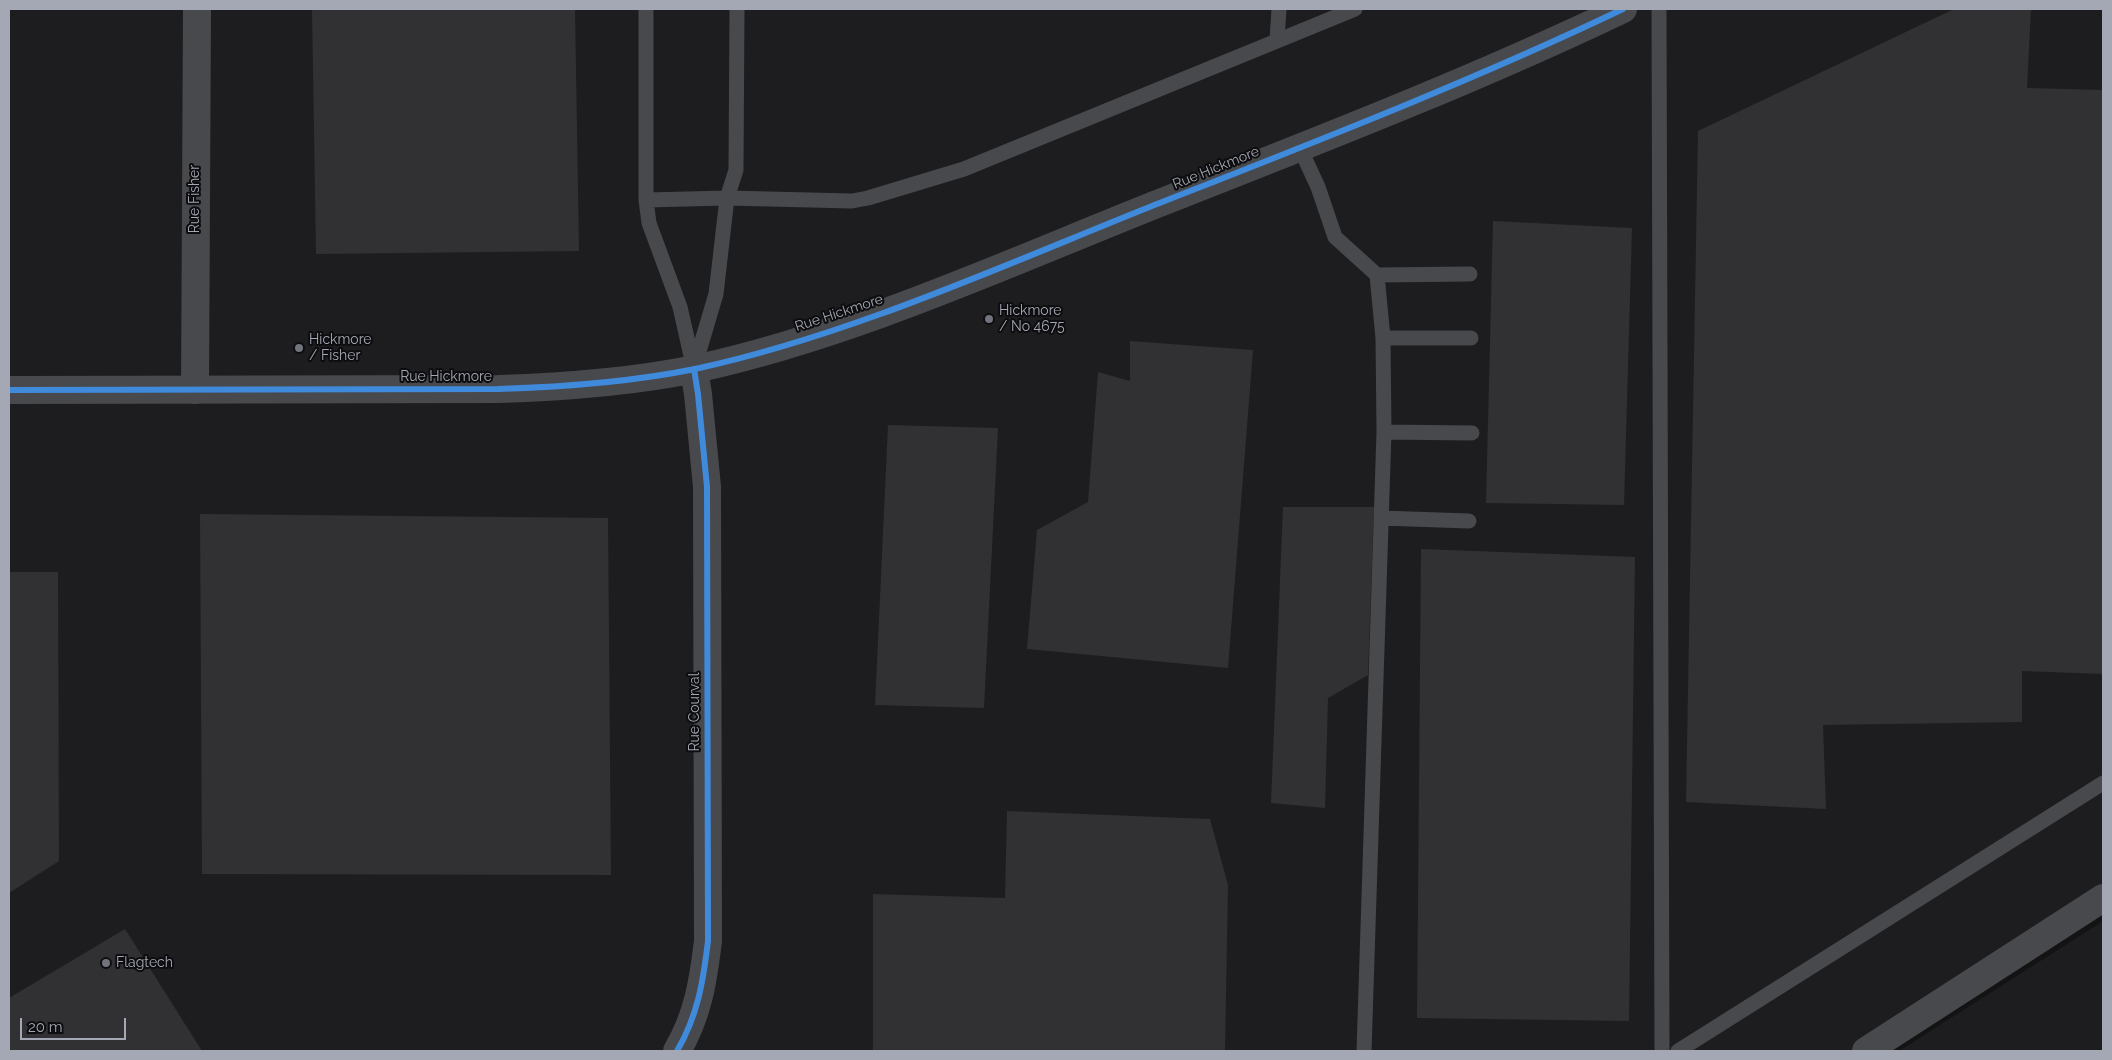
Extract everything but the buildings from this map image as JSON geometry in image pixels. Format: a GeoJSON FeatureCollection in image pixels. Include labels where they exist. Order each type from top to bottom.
{"type":"FeatureCollection","features":[{"type":"Feature","properties":{"kind":"street","name":"Rue Fisher"},"geometry":{"type":"LineString","coordinates":[[195,390],[197,9]]}},
{"type":"Feature","properties":{"kind":"street","name":"Rue Hickmore"},"geometry":{"type":"LineString","coordinates":[[9,390],[498,390],[542,388],[638,378],[694,369],[782,345],[884,312],[1300,148],[1517,57],[1623,9]]}},
{"type":"Feature","properties":{"kind":"street","name":"Rue Courval"},"geometry":{"type":"LineString","coordinates":[[677,1051],[696,1013],[704,968],[708,922],[707,487],[694,369]]}},
{"type":"Feature","properties":{"kind":"street"},"geometry":{"type":"LineString","coordinates":[[1866,1051],[2103,898]]}},
{"type":"Feature","properties":{"kind":"lane"},"geometry":{"type":"LineString","coordinates":[[646,9],[646,200],[649,224],[680,307],[694,369]]}},
{"type":"Feature","properties":{"kind":"lane"},"geometry":{"type":"LineString","coordinates":[[694,369],[716,294],[727,198],[736,170],[737,9]]}},
{"type":"Feature","properties":{"kind":"lane"},"geometry":{"type":"LineString","coordinates":[[1277,40],[1279,9]]}},
{"type":"Feature","properties":{"kind":"lane"},"geometry":{"type":"LineString","coordinates":[[646,200],[727,198],[852,201],[868,198],[964,169],[1355,9]]}},
{"type":"Feature","properties":{"kind":"lane"},"geometry":{"type":"LineString","coordinates":[[1659,9],[1662,1051]]}},
{"type":"Feature","properties":{"kind":"lane"},"geometry":{"type":"LineString","coordinates":[[1300,148],[1318,187],[1335,237],[1377,275],[1383,338],[1384,432],[1364,1051]]}},
{"type":"Feature","properties":{"kind":"lane"},"geometry":{"type":"LineString","coordinates":[[1377,275],[1470,274]]}},
{"type":"Feature","properties":{"kind":"lane"},"geometry":{"type":"LineString","coordinates":[[1383,338],[1471,338]]}},
{"type":"Feature","properties":{"kind":"lane"},"geometry":{"type":"LineString","coordinates":[[1384,432],[1472,433]]}},
{"type":"Feature","properties":{"kind":"lane"},"geometry":{"type":"LineString","coordinates":[[1381,518],[1469,521]]}},
{"type":"Feature","properties":{"kind":"lane"},"geometry":{"type":"LineString","coordinates":[[1678,1051],[2103,783]]}},
{"type":"Feature","properties":{"kind":"shaded area"},"geometry":{"type":"Polygon","coordinates":[[[9,9],[2103,9],[2103,912],[1866,1051],[9,1051],[9,9]]]}},
{"type":"Feature","properties":{"kind":"shaded area"},"geometry":{"type":"Polygon","coordinates":[[[2103,921],[2103,1051],[1899,1051],[2103,921]]]}},
{"type":"Feature","properties":{"kind":"cycle path"},"geometry":{"type":"LineString","coordinates":[[9,390],[498,389],[597,383],[695,369],[810,338],[867,319],[981,276],[1387,113],[1623,9]]}},
{"type":"Feature","properties":{"kind":"cycle path"},"geometry":{"type":"LineString","coordinates":[[677,1051],[695,1011],[708,941],[707,487],[694,369]]}},
{"type":"Feature","properties":{"kind":"place","name":"Hickmore / No 4675"},"geometry":{"type":"Point","coordinates":[989,319]}},
{"type":"Feature","properties":{"kind":"place","name":"Hickmore / Fisher"},"geometry":{"type":"Point","coordinates":[299,348]}},
{"type":"Feature","properties":{"kind":"place","name":"Flagtech"},"geometry":{"type":"Point","coordinates":[106,963]}}]}
